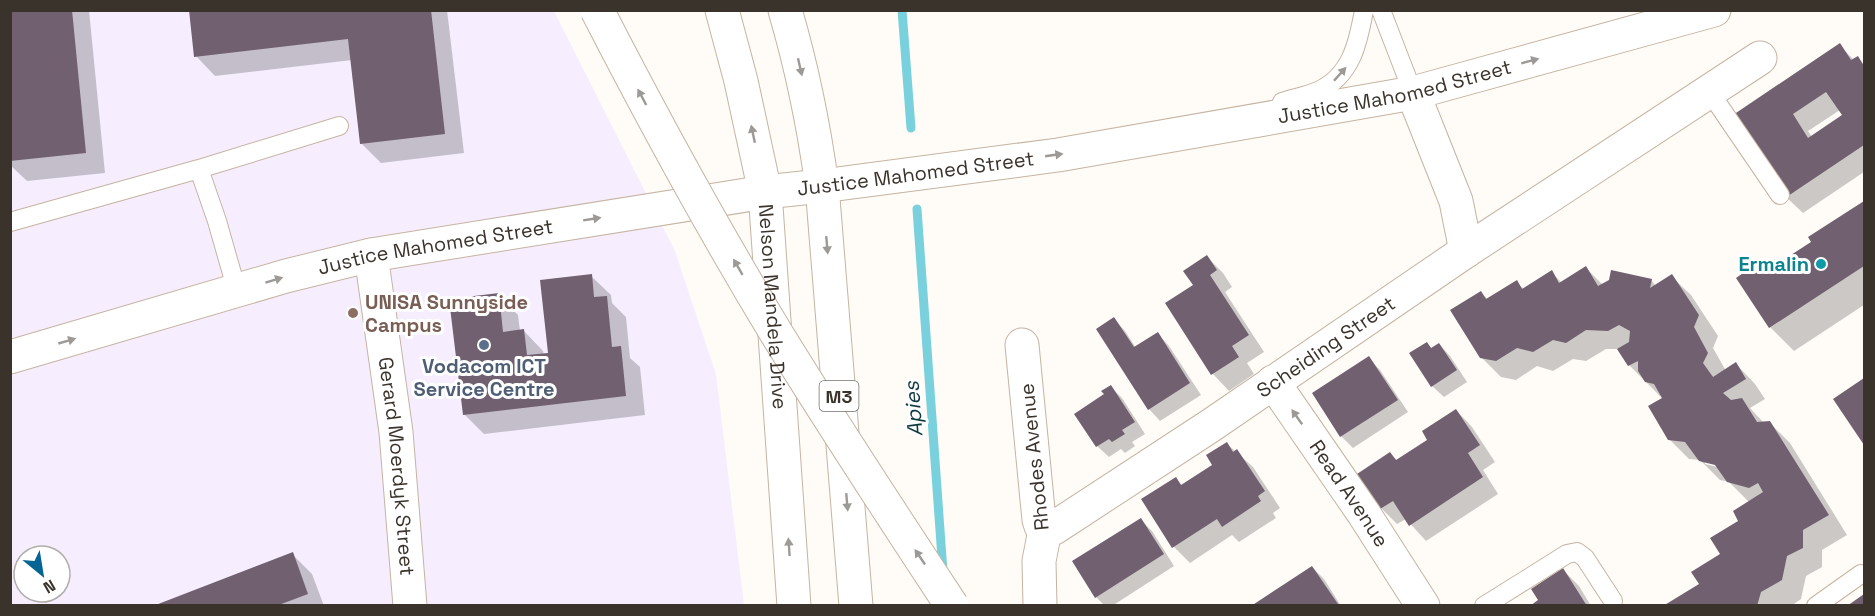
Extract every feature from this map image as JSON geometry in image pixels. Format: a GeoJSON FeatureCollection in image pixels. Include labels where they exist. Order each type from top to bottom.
{"type":"FeatureCollection","features":[{"type":"Feature","properties":{"kind":"main road"},"geometry":{"type":"LineString","coordinates":[[597,10],[650,113],[775,330],[867,477],[952,606]]}},
{"type":"Feature","properties":{"kind":"main road","name":"Nelson Mandela Drive"},"geometry":{"type":"LineString","coordinates":[[722,10],[741,81],[765,192],[794,606]]}},
{"type":"Feature","properties":{"kind":"main road","name":"M3"},"geometry":{"type":"LineString","coordinates":[[785,10],[802,73],[822,186],[856,606]]}},
{"type":"Feature","properties":{"kind":"main road","name":"Justice Mahomed Street"},"geometry":{"type":"LineString","coordinates":[[10,357],[371,255],[765,192],[1058,155],[1413,93],[1714,10]]}},
{"type":"Feature","properties":{"kind":"main road","name":"Scheiding Street"},"geometry":{"type":"LineString","coordinates":[[1045,530],[1054,528],[1466,251],[1760,58]]}},
{"type":"Feature","properties":{"kind":"main road"},"geometry":{"type":"LineString","coordinates":[[1413,93],[1456,201],[1466,251]]}},
{"type":"Feature","properties":{"kind":"main road","name":"Gerard Moerdyk Street"},"geometry":{"type":"LineString","coordinates":[[371,255],[394,412],[410,606]]}},
{"type":"Feature","properties":{"kind":"main road","name":"Rhodes Avenue"},"geometry":{"type":"LineString","coordinates":[[1022,345],[1039,520],[1045,530],[1039,561],[1040,606]]}},
{"type":"Feature","properties":{"kind":"main road","name":"Read Avenue"},"geometry":{"type":"LineString","coordinates":[[1273,382],[1364,514],[1423,606]]}},
{"type":"Feature","properties":{"kind":"lane"},"geometry":{"type":"LineString","coordinates":[[1147,140],[1316,92],[1332,83],[1345,70],[1353,56],[1364,10]]}},
{"type":"Feature","properties":{"kind":"lane"},"geometry":{"type":"LineString","coordinates":[[1381,10],[1413,93]]}},
{"type":"Feature","properties":{"kind":"lane"},"geometry":{"type":"LineString","coordinates":[[1709,91],[1780,195]]}},
{"type":"Feature","properties":{"kind":"lane"},"geometry":{"type":"LineString","coordinates":[[10,222],[199,169],[339,126]]}},
{"type":"Feature","properties":{"kind":"lane"},"geometry":{"type":"LineString","coordinates":[[199,169],[237,291]]}},
{"type":"Feature","properties":{"kind":"lane"},"geometry":{"type":"LineString","coordinates":[[1484,606],[1567,554],[1577,552],[1585,558],[1613,601]]}},
{"type":"Feature","properties":{"kind":"lane"},"geometry":{"type":"LineString","coordinates":[[1816,606],[1861,574]]}},
{"type":"Feature","properties":{"kind":"shaded area","name":"UNISA Sunnyside Campus"},"geometry":{"type":"Polygon","coordinates":[[[10,11],[554,11],[675,251],[716,374],[744,605],[11,605],[10,11]]]}},
{"type":"Feature","properties":{"kind":"building"},"geometry":{"type":"Polygon","coordinates":[[[10,10],[72,10],[86,153],[10,161],[10,10]]]}},
{"type":"Feature","properties":{"kind":"building"},"geometry":{"type":"Polygon","coordinates":[[[189,10],[431,10],[445,134],[360,144],[348,39],[194,57],[189,10]]]}},
{"type":"Feature","properties":{"kind":"building"},"geometry":{"type":"Polygon","coordinates":[[[1840,43],[1851,60],[1858,56],[1864,66],[1864,145],[1785,198],[1730,117],[1840,43]],[[1826,92],[1793,114],[1808,138],[1842,115],[1826,92]]]}},
{"type":"Feature","properties":{"kind":"building","name":"Ermalin"},"geometry":{"type":"Polygon","coordinates":[[[1864,201],[1864,266],[1769,328],[1736,278],[1756,264],[1759,269],[1774,259],[1777,264],[1811,242],[1808,237],[1864,201]]]}},
{"type":"Feature","properties":{"kind":"building"},"geometry":{"type":"Polygon","coordinates":[[[1207,255],[1217,270],[1210,275],[1249,335],[1232,346],[1239,357],[1211,375],[1165,303],[1193,285],[1183,271],[1207,255]]]}},
{"type":"Feature","properties":{"kind":"building"},"geometry":{"type":"Polygon","coordinates":[[[1586,266],[1598,286],[1609,280],[1611,270],[1652,279],[1650,288],[1672,274],[1699,315],[1694,327],[1708,353],[1703,363],[1713,377],[1736,362],[1746,379],[1723,393],[1731,400],[1742,398],[1757,422],[1770,421],[1829,515],[1803,530],[1803,548],[1787,556],[1782,580],[1761,592],[1757,606],[1663,606],[1699,584],[1691,572],[1720,554],[1710,538],[1738,521],[1733,511],[1763,492],[1758,483],[1749,488],[1727,482],[1715,465],[1699,461],[1685,442],[1668,440],[1648,406],[1662,398],[1654,384],[1645,382],[1638,371],[1638,361],[1628,366],[1617,349],[1629,342],[1630,331],[1619,325],[1608,331],[1586,330],[1566,343],[1553,340],[1533,352],[1517,348],[1496,361],[1480,358],[1450,310],[1481,291],[1486,299],[1517,280],[1522,289],[1552,270],[1559,283],[1586,266]]]}},
{"type":"Feature","properties":{"kind":"building"},"geometry":{"type":"Polygon","coordinates":[[[592,274],[594,297],[607,296],[612,347],[621,346],[626,396],[463,415],[449,299],[499,293],[503,332],[524,329],[527,355],[548,353],[540,280],[592,274]]]}},
{"type":"Feature","properties":{"kind":"building"},"geometry":{"type":"Polygon","coordinates":[[[1114,317],[1134,347],[1158,332],[1190,383],[1148,410],[1096,329],[1114,317]]]}},
{"type":"Feature","properties":{"kind":"building"},"geometry":{"type":"Polygon","coordinates":[[[1427,342],[1431,348],[1439,343],[1457,370],[1431,387],[1409,353],[1427,342]]]}},
{"type":"Feature","properties":{"kind":"building"},"geometry":{"type":"Polygon","coordinates":[[[1369,356],[1398,400],[1340,437],[1312,393],[1369,356]]]}},
{"type":"Feature","properties":{"kind":"building"},"geometry":{"type":"Polygon","coordinates":[[[1864,378],[1864,445],[1833,399],[1864,378]]]}},
{"type":"Feature","properties":{"kind":"building"},"geometry":{"type":"Polygon","coordinates":[[[1111,385],[1135,422],[1122,430],[1125,434],[1112,442],[1109,439],[1096,447],[1074,414],[1104,394],[1101,391],[1111,385]]]}},
{"type":"Feature","properties":{"kind":"building"},"geometry":{"type":"Polygon","coordinates":[[[1456,409],[1480,445],[1468,453],[1483,477],[1409,526],[1393,501],[1380,509],[1357,474],[1390,452],[1396,460],[1427,440],[1422,431],[1456,409]]]}},
{"type":"Feature","properties":{"kind":"building"},"geometry":{"type":"Polygon","coordinates":[[[1227,442],[1233,452],[1237,449],[1265,491],[1258,496],[1261,501],[1222,527],[1217,519],[1172,548],[1141,499],[1176,477],[1181,485],[1212,465],[1206,455],[1227,442]]]}},
{"type":"Feature","properties":{"kind":"building"},"geometry":{"type":"Polygon","coordinates":[[[1141,518],[1164,554],[1095,598],[1072,561],[1141,518]]]}},
{"type":"Feature","properties":{"kind":"building"},"geometry":{"type":"Polygon","coordinates":[[[293,552],[308,594],[276,606],[153,606],[293,552]]]}},
{"type":"Feature","properties":{"kind":"building"},"geometry":{"type":"Polygon","coordinates":[[[1312,566],[1338,604],[1251,606],[1312,566]]]}},
{"type":"Feature","properties":{"kind":"building"},"geometry":{"type":"Polygon","coordinates":[[[1563,568],[1587,606],[1530,606],[1538,600],[1531,589],[1563,568]]]}},
{"type":"Feature","properties":{"kind":"building"},"geometry":{"type":"Polygon","coordinates":[[[1864,594],[1864,606],[1847,606],[1864,594]]]}},
{"type":"Feature","properties":{"kind":"waterway","name":"Apies"},"geometry":{"type":"LineString","coordinates":[[902,10],[911,128]]}},
{"type":"Feature","properties":{"kind":"waterway","name":"Apies"},"geometry":{"type":"LineString","coordinates":[[917,209],[943,572]]}},
{"type":"Feature","properties":{"kind":"place","name":"Ermalin"},"geometry":{"type":"Point","coordinates":[1821,264]}},
{"type":"Feature","properties":{"kind":"place","name":"UNISA Sunnyside Campus"},"geometry":{"type":"Point","coordinates":[353,313]}},
{"type":"Feature","properties":{"kind":"place","name":"Vodacom ICT Service Centre"},"geometry":{"type":"Point","coordinates":[484,345]}}]}
